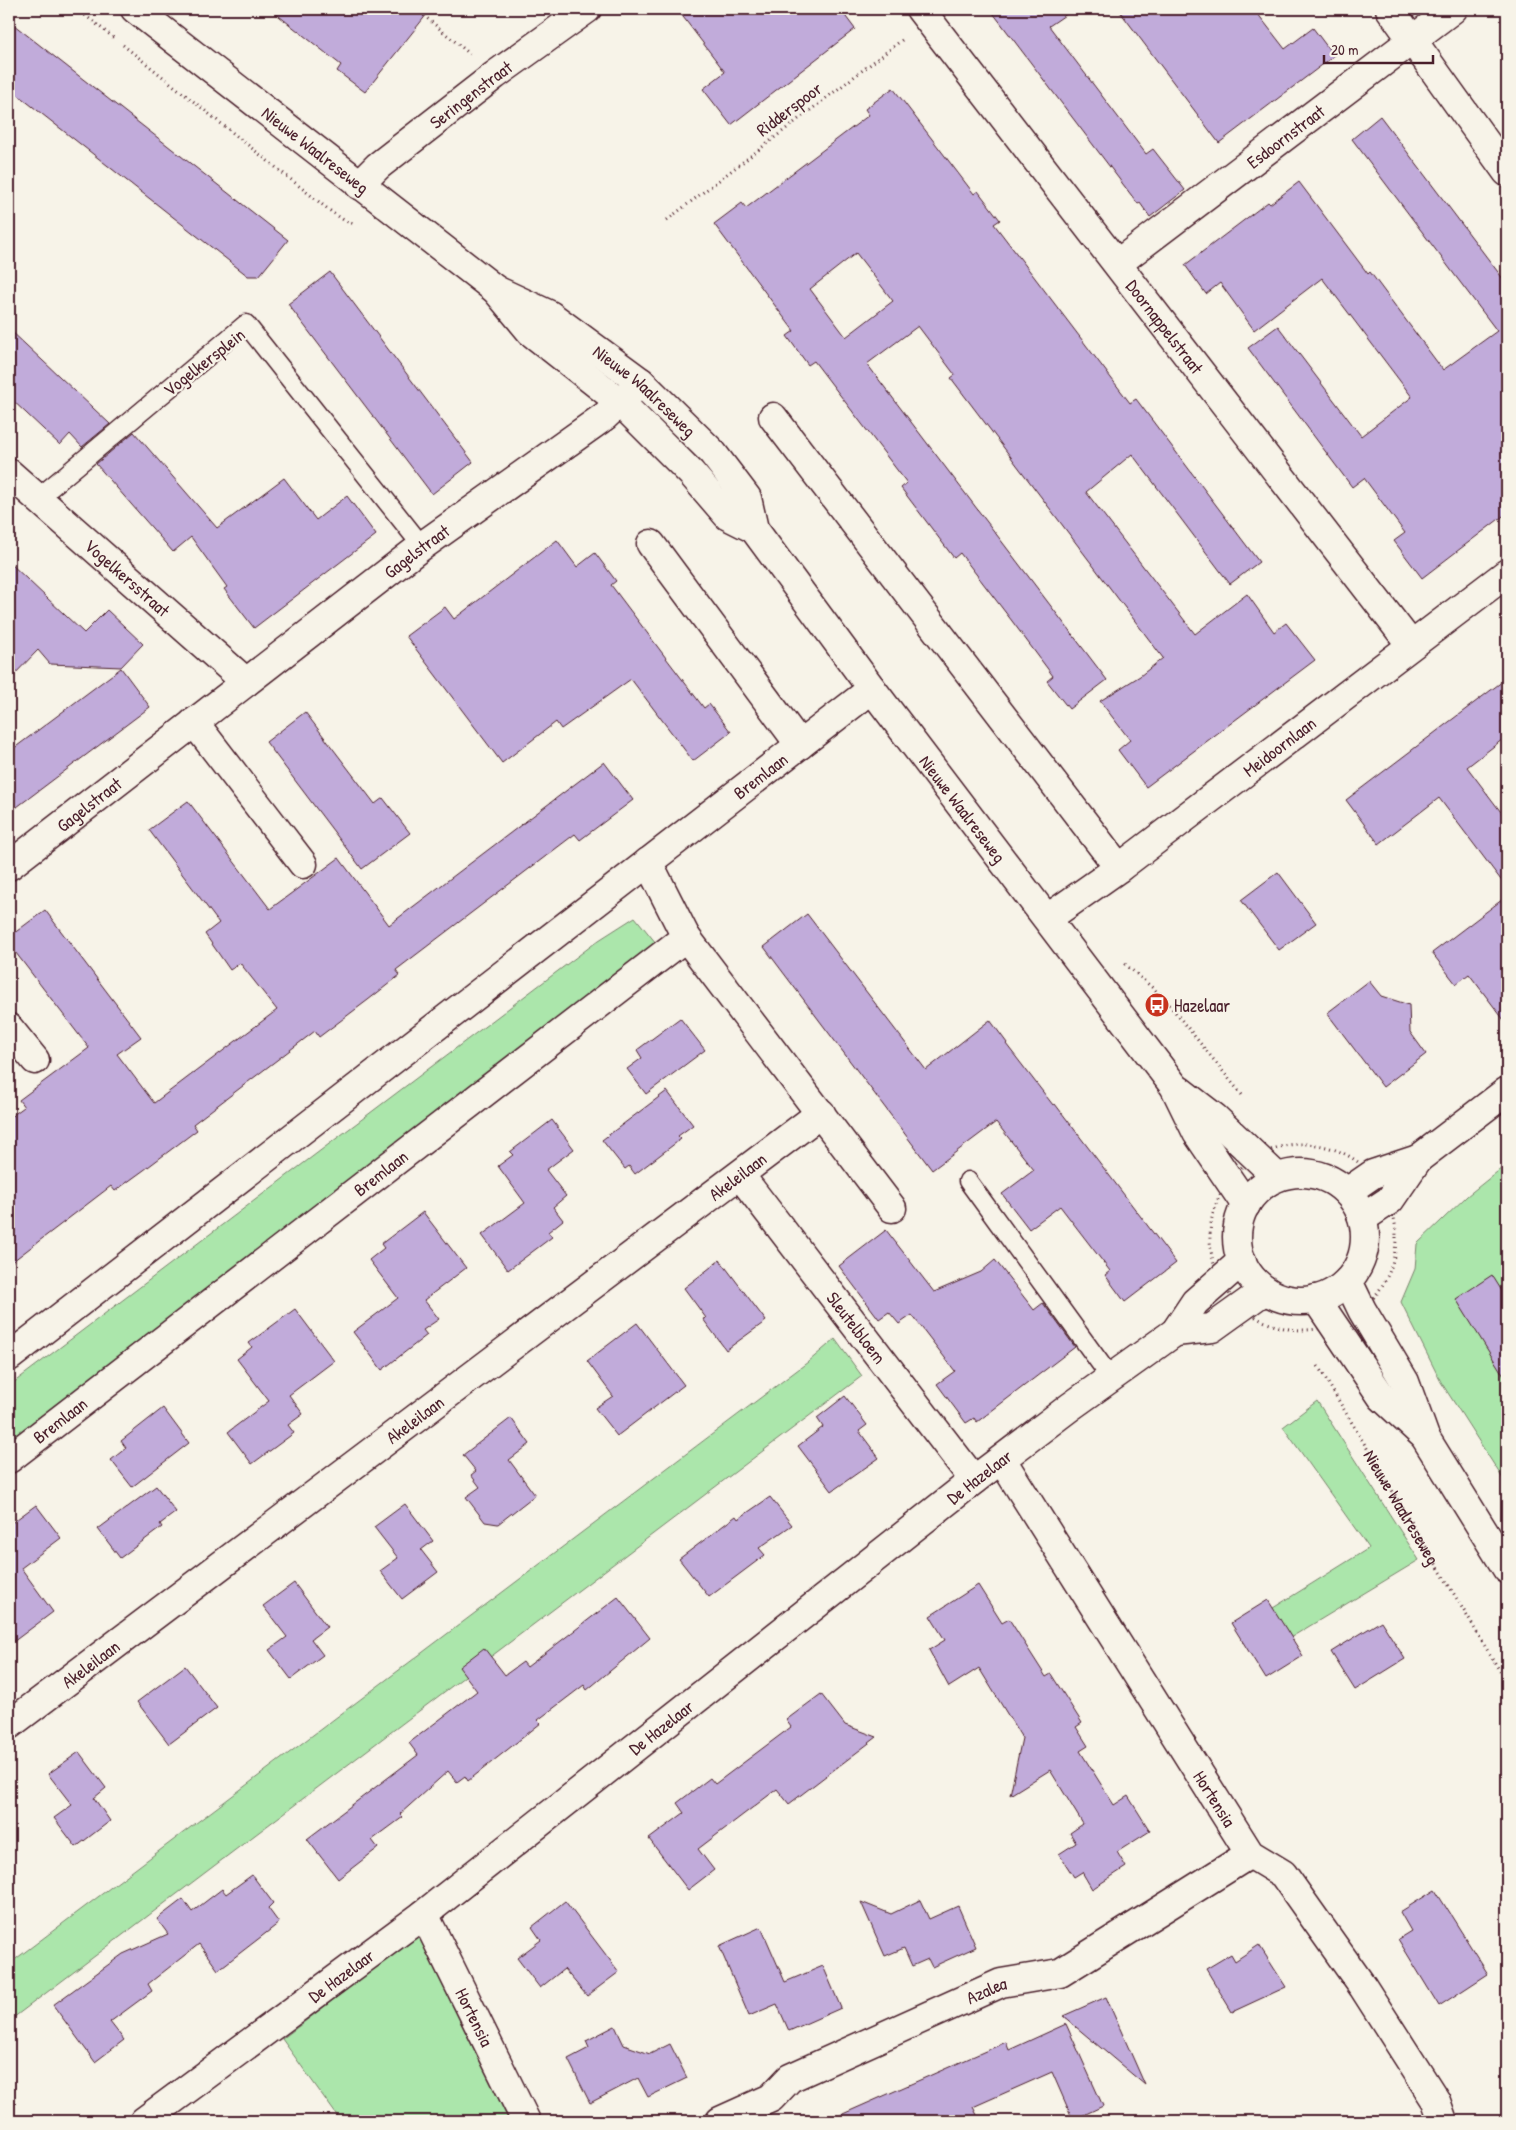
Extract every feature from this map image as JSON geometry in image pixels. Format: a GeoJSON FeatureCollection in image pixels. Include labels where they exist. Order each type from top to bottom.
{"type":"FeatureCollection","features":[{"type":"Feature","properties":{"kind":"street","name":"Nieuwe Waalreseweg"},"geometry":{"type":"LineString","coordinates":[[135,9],[496,290],[550,315],[641,382],[712,452],[747,498],[754,529],[872,689],[1174,1086],[1197,1133],[1246,1205]]}},
{"type":"Feature","properties":{"kind":"street","name":"Seringenstraat"},"geometry":{"type":"LineString","coordinates":[[359,185],[378,166],[495,75],[587,9]]}},
{"type":"Feature","properties":{"kind":"street"},"geometry":{"type":"LineString","coordinates":[[1390,9],[1507,172]]}},
{"type":"Feature","properties":{"kind":"street","name":"Esdoornstraat"},"geometry":{"type":"LineString","coordinates":[[1118,263],[1453,9]]}},
{"type":"Feature","properties":{"kind":"street","name":"Doornappelstraat"},"geometry":{"type":"LineString","coordinates":[[924,14],[1411,645]]}},
{"type":"Feature","properties":{"kind":"street","name":"Nieuwe Waalreseweg"},"geometry":{"type":"LineString","coordinates":[[496,290],[531,332],[621,403],[691,473],[728,516],[754,529]]}},
{"type":"Feature","properties":{"kind":"street","name":"Gagelstraat"},"geometry":{"type":"LineString","coordinates":[[9,866],[422,546],[621,403],[641,382]]}},
{"type":"Feature","properties":{"kind":"street"},"geometry":{"type":"LineString","coordinates":[[773,417],[1119,868]]}},
{"type":"Feature","properties":{"kind":"street","name":"Vogelkersstraat"},"geometry":{"type":"LineString","coordinates":[[9,473],[246,682]]}},
{"type":"Feature","properties":{"kind":"street"},"geometry":{"type":"LineString","coordinates":[[650,544],[800,745]]}},
{"type":"Feature","properties":{"kind":"street","name":"Meidoornlaan"},"geometry":{"type":"LineString","coordinates":[[1048,918],[1119,868],[1507,573]]}},
{"type":"Feature","properties":{"kind":"street","name":"Bremlaan"},"geometry":{"type":"LineString","coordinates":[[9,1356],[872,689]]}},
{"type":"Feature","properties":{"kind":"street"},"geometry":{"type":"LineString","coordinates":[[194,722],[303,864]]}},
{"type":"Feature","properties":{"kind":"street"},"geometry":{"type":"LineString","coordinates":[[648,862],[686,937],[892,1208]]}},
{"type":"Feature","properties":{"kind":"street","name":"Bremlaan"},"geometry":{"type":"LineString","coordinates":[[9,1459],[686,937]]}},
{"type":"Feature","properties":{"kind":"street"},"geometry":{"type":"LineString","coordinates":[[9,1028],[35,1060]]}},
{"type":"Feature","properties":{"kind":"street","name":"Nieuwe Waalreseweg"},"geometry":{"type":"LineString","coordinates":[[1174,1086],[1214,1117],[1277,1178]]}},
{"type":"Feature","properties":{"kind":"street"},"geometry":{"type":"LineString","coordinates":[[1363,1218],[1390,1200],[1418,1159],[1507,1091]]}},
{"type":"Feature","properties":{"kind":"street","name":"Akeleilaan"},"geometry":{"type":"LineString","coordinates":[[9,1725],[821,1113]]}},
{"type":"Feature","properties":{"kind":"street"},"geometry":{"type":"LineString","coordinates":[[1347,1192],[1373,1174],[1418,1159]]}},
{"type":"Feature","properties":{"kind":"street"},"geometry":{"type":"LineString","coordinates":[[1296,1173],[1314,1174],[1332,1181],[1347,1192],[1357,1204],[1363,1218],[1365,1240],[1360,1262],[1348,1281],[1330,1294],[1316,1299],[1294,1300],[1279,1297],[1265,1290],[1256,1282],[1242,1262],[1238,1243],[1239,1223],[1246,1205],[1259,1189],[1277,1178],[1296,1173]]}},
{"type":"Feature","properties":{"kind":"street","name":"Sleutelbloem"},"geometry":{"type":"LineString","coordinates":[[740,1175],[974,1480]]}},
{"type":"Feature","properties":{"kind":"street","name":"De Hazelaar"},"geometry":{"type":"LineString","coordinates":[[144,2121],[424,1914],[974,1480],[1175,1332],[1195,1302],[1242,1262]]}},
{"type":"Feature","properties":{"kind":"street"},"geometry":{"type":"LineString","coordinates":[[1348,1281],[1362,1310],[1405,1382],[1425,1437],[1507,1569]]}},
{"type":"Feature","properties":{"kind":"street","name":"De Hazelaar"},"geometry":{"type":"LineString","coordinates":[[1175,1332],[1212,1328],[1265,1290]]}},
{"type":"Feature","properties":{"kind":"street"},"geometry":{"type":"LineString","coordinates":[[1316,1299],[1382,1397],[1425,1437]]}},
{"type":"Feature","properties":{"kind":"street","name":"Hortensia"},"geometry":{"type":"LineString","coordinates":[[1002,1460],[1250,1854],[1283,1874],[1362,1986],[1436,2101],[1443,2121]]}},
{"type":"Feature","properties":{"kind":"street","name":"Azalea"},"geometry":{"type":"LineString","coordinates":[[720,2121],[771,2098],[790,2078],[1001,1983],[1060,1973],[1250,1854]]}},
{"type":"Feature","properties":{"kind":"street","name":"Hortensia"},"geometry":{"type":"LineString","coordinates":[[424,1914],[526,2121]]}},
{"type":"Feature","properties":{"kind":"lane","name":"Vogelkersplein"},"geometry":{"type":"LineString","coordinates":[[37,499],[246,324],[422,546]]}},
{"type":"Feature","properties":{"kind":"lane"},"geometry":{"type":"LineString","coordinates":[[968,1182],[1111,1378]]}},
{"type":"Feature","properties":{"kind":"path"},"geometry":{"type":"LineString","coordinates":[[416,9],[495,75]]}},
{"type":"Feature","properties":{"kind":"path","name":"Ridderspoor"},"geometry":{"type":"LineString","coordinates":[[667,220],[924,14]]}},
{"type":"Feature","properties":{"kind":"path"},"geometry":{"type":"LineString","coordinates":[[1278,1147],[1318,1145],[1354,1158]]}},
{"type":"Feature","properties":{"kind":"path"},"geometry":{"type":"LineString","coordinates":[[1214,1265],[1210,1233],[1216,1202]]}},
{"type":"Feature","properties":{"kind":"path"},"geometry":{"type":"LineString","coordinates":[[1381,1289],[1392,1269],[1396,1247],[1396,1224]]}},
{"type":"Feature","properties":{"kind":"path"},"geometry":{"type":"LineString","coordinates":[[1298,1330],[1302,1339]]}},
{"type":"Feature","properties":{"kind":"path","name":"Nieuwe Waalreseweg"},"geometry":{"type":"LineString","coordinates":[[1318,1364],[1507,1683]]}},
{"type":"Feature","properties":{"kind":"green space"},"geometry":{"type":"Polygon","coordinates":[[[635,917],[656,943],[619,976],[9,1440],[9,1386],[599,940],[635,917]]]}},
{"type":"Feature","properties":{"kind":"green space"},"geometry":{"type":"Polygon","coordinates":[[[1507,1164],[1507,1485],[1441,1382],[1401,1302],[1415,1269],[1417,1244],[1467,1196],[1507,1164]]]}},
{"type":"Feature","properties":{"kind":"green space"},"geometry":{"type":"Polygon","coordinates":[[[835,1339],[862,1376],[9,2021],[9,1964],[808,1362],[835,1339]]]}},
{"type":"Feature","properties":{"kind":"green space"},"geometry":{"type":"Polygon","coordinates":[[[1317,1401],[1419,1560],[1275,1647],[1257,1618],[1369,1548],[1283,1427],[1317,1401]]]}},
{"type":"Feature","properties":{"kind":"green space"},"geometry":{"type":"Polygon","coordinates":[[[418,1935],[509,2121],[341,2121],[282,2039],[418,1935]]]}},
{"type":"Feature","properties":{"kind":"building"},"geometry":{"type":"Polygon","coordinates":[[[270,9],[431,9],[365,92],[337,71],[341,65],[270,9]]]}},
{"type":"Feature","properties":{"kind":"building"},"geometry":{"type":"Polygon","coordinates":[[[677,9],[840,9],[855,29],[731,125],[703,89],[725,72],[677,9]]]}},
{"type":"Feature","properties":{"kind":"building"},"geometry":{"type":"Polygon","coordinates":[[[990,9],[1074,9],[1049,26],[1146,154],[1153,149],[1185,190],[1150,217],[1140,203],[1138,204],[990,9]]]}},
{"type":"Feature","properties":{"kind":"building"},"geometry":{"type":"Polygon","coordinates":[[[1118,9],[1254,9],[1285,49],[1313,28],[1334,56],[1219,143],[1118,9]]]}},
{"type":"Feature","properties":{"kind":"building"},"geometry":{"type":"Polygon","coordinates":[[[9,21],[288,240],[259,276],[248,276],[9,88],[9,21]]]}},
{"type":"Feature","properties":{"kind":"building"},"geometry":{"type":"Polygon","coordinates":[[[893,88],[974,194],[978,191],[1000,220],[994,224],[1130,403],[1136,399],[1259,562],[1230,584],[1132,454],[1086,492],[1195,634],[1247,594],[1274,632],[1286,623],[1315,660],[1146,787],[1118,750],[1130,740],[1100,701],[1140,676],[1163,658],[951,378],[955,375],[918,326],[867,364],[1107,680],[1069,709],[1047,681],[1053,676],[1012,621],[960,553],[954,558],[901,488],[907,483],[814,361],[808,365],[787,336],[794,331],[714,224],[742,203],[746,208],[869,115],[865,109],[893,88]],[[856,253],[810,289],[846,337],[893,301],[856,253]]]}},
{"type":"Feature","properties":{"kind":"building"},"geometry":{"type":"Polygon","coordinates":[[[1380,116],[1507,284],[1507,513],[1422,578],[1394,541],[1405,533],[1364,478],[1352,487],[1248,348],[1278,326],[1361,436],[1412,397],[1341,303],[1322,278],[1254,330],[1220,283],[1206,294],[1185,265],[1268,202],[1270,204],[1299,182],[1368,274],[1370,272],[1443,370],[1497,331],[1352,139],[1380,116]]]}},
{"type":"Feature","properties":{"kind":"building"},"geometry":{"type":"Polygon","coordinates":[[[330,272],[473,462],[432,494],[288,304],[330,272]]]}},
{"type":"Feature","properties":{"kind":"building"},"geometry":{"type":"Polygon","coordinates":[[[9,329],[110,424],[82,447],[70,434],[60,445],[9,397],[9,329]]]}},
{"type":"Feature","properties":{"kind":"building"},"geometry":{"type":"Polygon","coordinates":[[[134,432],[217,528],[284,478],[316,520],[347,496],[376,535],[254,628],[224,589],[227,587],[191,537],[173,552],[96,464],[134,432]]]}},
{"type":"Feature","properties":{"kind":"building"},"geometry":{"type":"Polygon","coordinates":[[[557,540],[577,567],[595,553],[616,581],[611,585],[704,708],[709,704],[731,732],[693,761],[631,679],[561,729],[556,722],[502,763],[406,636],[445,607],[454,619],[557,540]]]}},
{"type":"Feature","properties":{"kind":"building"},"geometry":{"type":"Polygon","coordinates":[[[9,562],[84,633],[107,610],[143,644],[121,667],[50,664],[38,650],[9,680],[9,562]]]}},
{"type":"Feature","properties":{"kind":"building"},"geometry":{"type":"Polygon","coordinates":[[[121,668],[150,707],[9,813],[9,752],[121,668]]]}},
{"type":"Feature","properties":{"kind":"building"},"geometry":{"type":"Polygon","coordinates":[[[1507,678],[1507,736],[1467,767],[1507,820],[1507,888],[1439,798],[1379,844],[1346,800],[1507,678]]]}},
{"type":"Feature","properties":{"kind":"building"},"geometry":{"type":"Polygon","coordinates":[[[305,712],[375,804],[383,798],[410,833],[362,869],[266,742],[305,712]]]}},
{"type":"Feature","properties":{"kind":"building"},"geometry":{"type":"Polygon","coordinates":[[[604,762],[633,800],[580,840],[575,834],[396,970],[400,975],[368,1000],[319,1037],[315,1031],[193,1124],[197,1130],[115,1191],[111,1186],[9,1264],[9,1118],[24,1107],[19,1100],[89,1048],[9,944],[9,937],[45,910],[141,1037],[117,1054],[154,1103],[277,1010],[240,963],[230,970],[205,934],[219,923],[149,830],[188,801],[270,909],[339,858],[389,925],[604,762]]]}},
{"type":"Feature","properties":{"kind":"building"},"geometry":{"type":"Polygon","coordinates":[[[1278,872],[1316,923],[1279,950],[1241,900],[1278,872]]]}},
{"type":"Feature","properties":{"kind":"building"},"geometry":{"type":"Polygon","coordinates":[[[1507,896],[1507,1024],[1469,974],[1456,984],[1432,953],[1507,896]]]}},
{"type":"Feature","properties":{"kind":"building"},"geometry":{"type":"Polygon","coordinates":[[[807,914],[926,1070],[990,1020],[1006,1044],[1053,1105],[1055,1104],[1176,1263],[1125,1302],[1105,1275],[1110,1271],[1060,1206],[1029,1229],[1002,1194],[1034,1170],[996,1122],[932,1170],[764,947],[807,914]]]}},
{"type":"Feature","properties":{"kind":"building"},"geometry":{"type":"Polygon","coordinates":[[[1369,981],[1381,996],[1409,1005],[1410,1032],[1426,1054],[1383,1087],[1327,1013],[1369,981]]]}},
{"type":"Feature","properties":{"kind":"building"},"geometry":{"type":"Polygon","coordinates":[[[680,1018],[705,1050],[646,1094],[627,1069],[642,1058],[637,1050],[680,1018]]]}},
{"type":"Feature","properties":{"kind":"building"},"geometry":{"type":"Polygon","coordinates":[[[667,1091],[693,1125],[678,1136],[681,1139],[635,1174],[629,1166],[625,1169],[602,1140],[667,1091]]]}},
{"type":"Feature","properties":{"kind":"building"},"geometry":{"type":"Polygon","coordinates":[[[552,1120],[574,1149],[546,1170],[566,1196],[553,1207],[563,1220],[548,1232],[552,1237],[508,1270],[482,1235],[525,1203],[498,1166],[513,1155],[510,1152],[552,1120]]]}},
{"type":"Feature","properties":{"kind":"building"},"geometry":{"type":"Polygon","coordinates":[[[423,1212],[466,1268],[424,1300],[439,1319],[423,1330],[427,1335],[382,1370],[353,1332],[398,1298],[369,1260],[384,1248],[381,1244],[423,1212]]]}},
{"type":"Feature","properties":{"kind":"building"},"geometry":{"type":"Polygon","coordinates":[[[886,1230],[934,1292],[981,1272],[995,1260],[1034,1310],[1043,1303],[1075,1347],[977,1422],[974,1418],[966,1423],[937,1384],[955,1371],[912,1315],[899,1324],[889,1312],[879,1319],[839,1266],[886,1230]]]}},
{"type":"Feature","properties":{"kind":"building"},"geometry":{"type":"Polygon","coordinates":[[[720,1260],[766,1321],[726,1350],[703,1319],[706,1318],[684,1288],[720,1260]]]}},
{"type":"Feature","properties":{"kind":"building"},"geometry":{"type":"Polygon","coordinates":[[[1492,1275],[1507,1299],[1507,1381],[1456,1299],[1492,1275]]]}},
{"type":"Feature","properties":{"kind":"building"},"geometry":{"type":"Polygon","coordinates":[[[295,1309],[334,1361],[289,1395],[303,1414],[288,1425],[294,1433],[252,1464],[228,1432],[269,1401],[237,1359],[252,1347],[249,1343],[295,1309]]]}},
{"type":"Feature","properties":{"kind":"building"},"geometry":{"type":"Polygon","coordinates":[[[637,1323],[684,1385],[617,1436],[595,1408],[613,1396],[587,1361],[637,1323]]]}},
{"type":"Feature","properties":{"kind":"building"},"geometry":{"type":"Polygon","coordinates":[[[845,1396],[867,1425],[859,1431],[879,1458],[832,1491],[798,1446],[823,1427],[817,1418],[845,1396]]]}},
{"type":"Feature","properties":{"kind":"building"},"geometry":{"type":"Polygon","coordinates":[[[163,1408],[189,1443],[132,1487],[111,1460],[126,1448],[121,1441],[163,1408]]]}},
{"type":"Feature","properties":{"kind":"building"},"geometry":{"type":"Polygon","coordinates":[[[511,1418],[530,1444],[509,1460],[535,1495],[498,1524],[485,1522],[466,1497],[480,1487],[471,1475],[476,1471],[463,1455],[511,1418]]]}},
{"type":"Feature","properties":{"kind":"building"},"geometry":{"type":"Polygon","coordinates":[[[156,1486],[176,1512],[160,1524],[162,1527],[120,1558],[98,1529],[156,1486]]]}},
{"type":"Feature","properties":{"kind":"building"},"geometry":{"type":"Polygon","coordinates":[[[770,1497],[792,1525],[759,1548],[765,1555],[709,1597],[679,1559],[736,1516],[738,1519],[770,1497]]]}},
{"type":"Feature","properties":{"kind":"building"},"geometry":{"type":"Polygon","coordinates":[[[405,1504],[433,1541],[421,1550],[438,1572],[402,1599],[380,1571],[398,1558],[374,1527],[405,1504]]]}},
{"type":"Feature","properties":{"kind":"building"},"geometry":{"type":"Polygon","coordinates":[[[36,1505],[61,1538],[21,1568],[53,1612],[9,1645],[9,1525],[36,1505]]]}},
{"type":"Feature","properties":{"kind":"building"},"geometry":{"type":"Polygon","coordinates":[[[294,1583],[327,1627],[311,1639],[323,1655],[291,1679],[269,1650],[287,1637],[263,1606],[294,1583]]]}},
{"type":"Feature","properties":{"kind":"building"},"geometry":{"type":"Polygon","coordinates":[[[978,1585],[1002,1623],[1009,1619],[1046,1677],[1051,1674],[1082,1723],[1076,1727],[1088,1746],[1080,1751],[1114,1805],[1128,1796],[1150,1831],[1117,1852],[1126,1867],[1092,1889],[1082,1872],[1074,1877],[1059,1854],[1076,1843],[1070,1833],[1083,1824],[1050,1770],[1010,1795],[1022,1738],[979,1668],[949,1687],[929,1650],[945,1640],[930,1616],[978,1585]]]}},
{"type":"Feature","properties":{"kind":"building"},"geometry":{"type":"Polygon","coordinates":[[[618,1597],[650,1638],[587,1690],[584,1685],[538,1720],[541,1723],[468,1781],[465,1776],[457,1782],[448,1771],[400,1814],[403,1817],[372,1840],[378,1848],[338,1879],[307,1839],[418,1755],[409,1743],[477,1691],[459,1667],[484,1648],[505,1675],[523,1662],[527,1667],[618,1597]]]}},
{"type":"Feature","properties":{"kind":"building"},"geometry":{"type":"Polygon","coordinates":[[[1268,1600],[1303,1656],[1266,1679],[1231,1623],[1268,1600]]]}},
{"type":"Feature","properties":{"kind":"building"},"geometry":{"type":"Polygon","coordinates":[[[1381,1621],[1405,1659],[1355,1690],[1331,1652],[1381,1621]]]}},
{"type":"Feature","properties":{"kind":"building"},"geometry":{"type":"Polygon","coordinates":[[[185,1666],[217,1708],[169,1744],[137,1702],[185,1666]]]}},
{"type":"Feature","properties":{"kind":"building"},"geometry":{"type":"Polygon","coordinates":[[[821,1694],[845,1725],[877,1737],[789,1804],[777,1789],[698,1849],[714,1870],[688,1890],[649,1839],[684,1813],[677,1803],[710,1778],[715,1784],[791,1727],[786,1720],[821,1694]]]}},
{"type":"Feature","properties":{"kind":"building"},"geometry":{"type":"Polygon","coordinates":[[[79,1752],[106,1788],[94,1798],[110,1821],[76,1847],[54,1818],[72,1805],[48,1774],[79,1752]]]}},
{"type":"Feature","properties":{"kind":"building"},"geometry":{"type":"Polygon","coordinates":[[[252,1875],[273,1903],[268,1908],[279,1923],[218,1970],[199,1944],[148,1984],[152,1991],[110,2022],[124,2040],[95,2062],[53,2005],[123,1954],[168,1934],[157,1919],[183,1899],[192,1912],[222,1889],[226,1894],[252,1875]]]}},
{"type":"Feature","properties":{"kind":"building"},"geometry":{"type":"Polygon","coordinates":[[[1435,1890],[1488,1974],[1439,2006],[1398,1939],[1411,1931],[1400,1912],[1435,1890]]]}},
{"type":"Feature","properties":{"kind":"building"},"geometry":{"type":"Polygon","coordinates":[[[920,1900],[929,1919],[958,1906],[976,1947],[932,1967],[928,1959],[912,1966],[904,1948],[885,1956],[861,1902],[891,1914],[920,1900]]]}},
{"type":"Feature","properties":{"kind":"building"},"geometry":{"type":"Polygon","coordinates":[[[565,1901],[619,1972],[587,1996],[564,1969],[540,1988],[517,1958],[541,1940],[532,1927],[565,1901]]]}},
{"type":"Feature","properties":{"kind":"building"},"geometry":{"type":"Polygon","coordinates":[[[761,1927],[785,1982],[823,1966],[841,2008],[789,2031],[777,2004],[749,2016],[719,1946],[761,1927]]]}},
{"type":"Feature","properties":{"kind":"building"},"geometry":{"type":"Polygon","coordinates":[[[1259,1945],[1286,1987],[1232,2012],[1206,1969],[1231,1954],[1235,1961],[1259,1945]]]}},
{"type":"Feature","properties":{"kind":"building"},"geometry":{"type":"Polygon","coordinates":[[[1106,1997],[1145,2085],[1063,2016],[1106,1997]]]}},
{"type":"Feature","properties":{"kind":"building"},"geometry":{"type":"Polygon","coordinates":[[[1066,2024],[1103,2106],[1073,2120],[1052,2072],[973,2107],[980,2121],[827,2121],[1006,2042],[1009,2050],[1066,2024]]]}},
{"type":"Feature","properties":{"kind":"building"},"geometry":{"type":"Polygon","coordinates":[[[615,2026],[624,2045],[650,2054],[670,2044],[687,2078],[648,2097],[638,2078],[590,2103],[568,2059],[589,2048],[586,2041],[615,2026]]]}},
{"type":"Feature","properties":{"kind":"place","name":"Hazelaar"},"geometry":{"type":"Point","coordinates":[1157,1005]}}]}
